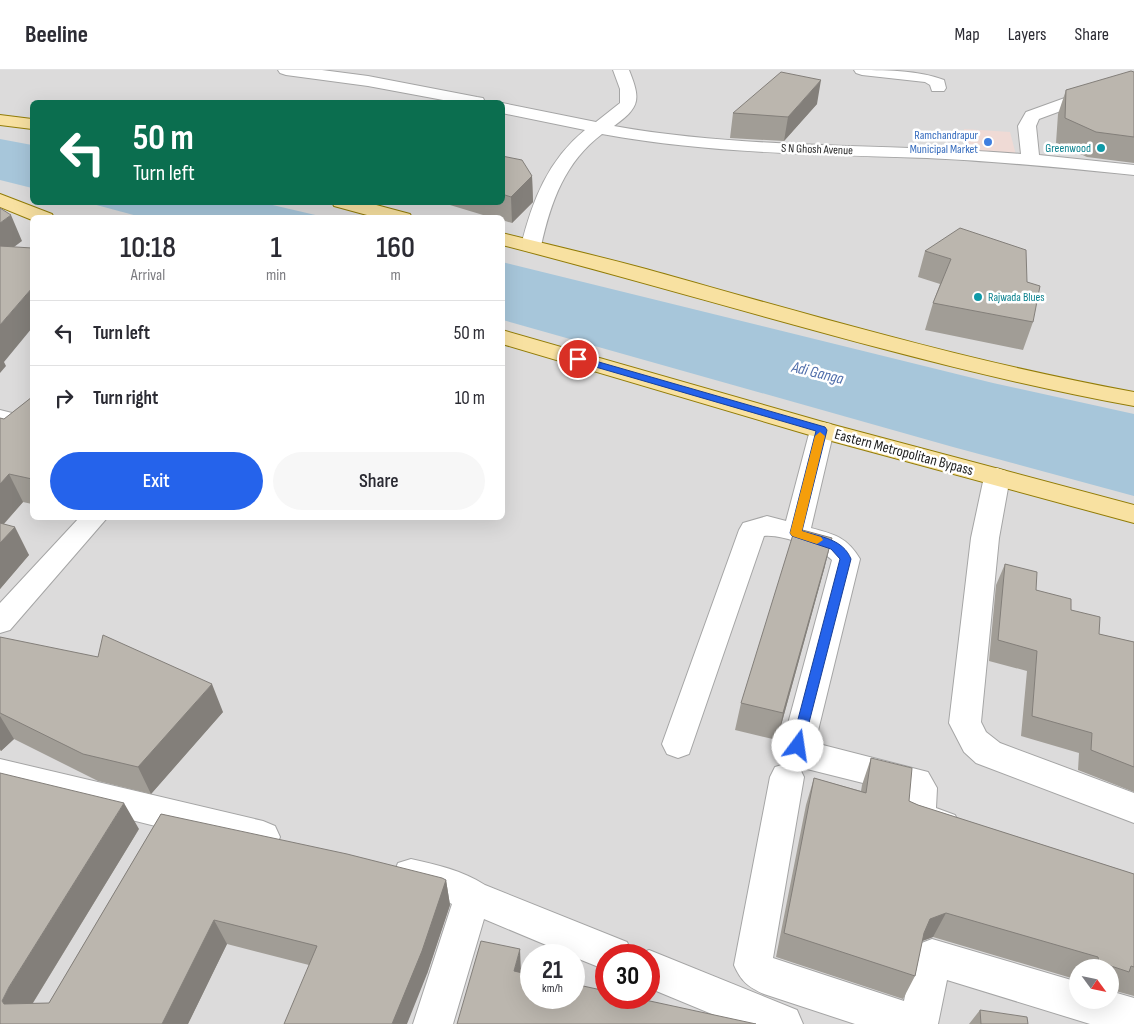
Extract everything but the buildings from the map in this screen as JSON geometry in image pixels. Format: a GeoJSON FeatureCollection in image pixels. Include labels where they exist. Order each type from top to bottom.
{"type":"FeatureCollection","features":[{"type":"Feature","properties":{"kind":"main road"},"geometry":{"type":"LineString","coordinates":[[0,120],[30,124]]}},
{"type":"Feature","properties":{"kind":"main road"},"geometry":{"type":"LineString","coordinates":[[0,200],[38,215]]}},
{"type":"Feature","properties":{"kind":"main road"},"geometry":{"type":"LineString","coordinates":[[353,205],[391,215]]}},
{"type":"Feature","properties":{"kind":"main road"},"geometry":{"type":"LineString","coordinates":[[505,240],[637,273],[763,310],[996,370],[1052,384],[1134,399]]}},
{"type":"Feature","properties":{"kind":"main road","name":"Eastern Metropolitan Bypass"},"geometry":{"type":"LineString","coordinates":[[505,338],[822,430],[1134,514]]}},
{"type":"Feature","properties":{"kind":"street"},"geometry":{"type":"LineString","coordinates":[[286,70],[368,80],[467,100]]}},
{"type":"Feature","properties":{"kind":"street"},"geometry":{"type":"LineString","coordinates":[[531,246],[539,210],[554,177],[575,150],[626,108],[629,103],[628,86],[621,70]]}},
{"type":"Feature","properties":{"kind":"street"},"geometry":{"type":"LineString","coordinates":[[862,70],[928,78],[938,83],[938,88]]}},
{"type":"Feature","properties":{"kind":"street"},"geometry":{"type":"LineString","coordinates":[[1031,159],[1026,126],[1032,116],[1134,78]]}},
{"type":"Feature","properties":{"kind":"street","name":"S N Ghosh Avenue"},"geometry":{"type":"LineString","coordinates":[[505,109],[601,129],[723,145],[1031,159],[1134,170]]}},
{"type":"Feature","properties":{"kind":"street"},"geometry":{"type":"LineString","coordinates":[[0,418],[30,426]]}},
{"type":"Feature","properties":{"kind":"street"},"geometry":{"type":"LineString","coordinates":[[796,533],[822,430]]}},
{"type":"Feature","properties":{"kind":"street"},"geometry":{"type":"LineString","coordinates":[[997,477],[985,538],[965,723],[975,742],[988,753],[1134,808]]}},
{"type":"Feature","properties":{"kind":"street"},"geometry":{"type":"LineString","coordinates":[[0,622],[92,520]]}},
{"type":"Feature","properties":{"kind":"street"},"geometry":{"type":"LineString","coordinates":[[678,744],[753,530],[767,526],[796,533],[836,546],[843,552],[846,559],[798,746],[800,754],[916,782],[920,788],[919,818],[966,833]]}},
{"type":"Feature","properties":{"kind":"street"},"geometry":{"type":"LineString","coordinates":[[0,772],[162,826],[293,845]]}},
{"type":"Feature","properties":{"kind":"street"},"geometry":{"type":"LineString","coordinates":[[787,777],[753,964],[764,975],[908,1022],[920,1020],[932,957],[1134,1018]]}},
{"type":"Feature","properties":{"kind":"street"},"geometry":{"type":"LineString","coordinates":[[378,867],[454,886],[472,897],[595,947]]}},
{"type":"Feature","properties":{"kind":"street"},"geometry":{"type":"LineString","coordinates":[[433,1024],[472,897]]}},
{"type":"Feature","properties":{"kind":"street"},"geometry":{"type":"LineString","coordinates":[[660,974],[782,1024]]}},
{"type":"Feature","properties":{"kind":"shaded area"},"geometry":{"type":"Polygon","coordinates":[[[0,70],[1134,70],[1134,1024],[0,1024],[0,70]]]}},
{"type":"Feature","properties":{"kind":"shaded area","name":"Ramchandrapur Municipal Market"},"geometry":{"type":"Polygon","coordinates":[[[964,129],[1010,132],[1016,155],[964,151],[964,129]]]}},
{"type":"Feature","properties":{"kind":"water"},"geometry":{"type":"Polygon","coordinates":[[[0,139],[30,145],[30,188],[0,180],[0,139]]]}},
{"type":"Feature","properties":{"kind":"water"},"geometry":{"type":"Polygon","coordinates":[[[96,205],[273,205],[315,215],[134,215],[96,205]]]}},
{"type":"Feature","properties":{"kind":"water","name":"Adi Ganga"},"geometry":{"type":"Polygon","coordinates":[[[505,263],[993,383],[1134,414],[1134,496],[505,321],[505,263]]]}},
{"type":"Feature","properties":{"kind":"slow traffic"},"geometry":{"type":"LineString","coordinates":[[817,540],[796,533],[820,436]]}},
{"type":"Feature","properties":{"kind":"place","name":"Ramchandrapur Municipal Market"},"geometry":{"type":"Point","coordinates":[988,142]}},
{"type":"Feature","properties":{"kind":"place","name":"Greenwood"},"geometry":{"type":"Point","coordinates":[1101,148]}},
{"type":"Feature","properties":{"kind":"place","name":"Rajwada Blues"},"geometry":{"type":"Point","coordinates":[978,297]}},
{"type":"Feature","properties":{"kind":"route"},"geometry":{"type":"LineString","coordinates":[[578,359],[822,430],[796,533],[836,546],[843,552],[846,559],[798,746]]}}]}
